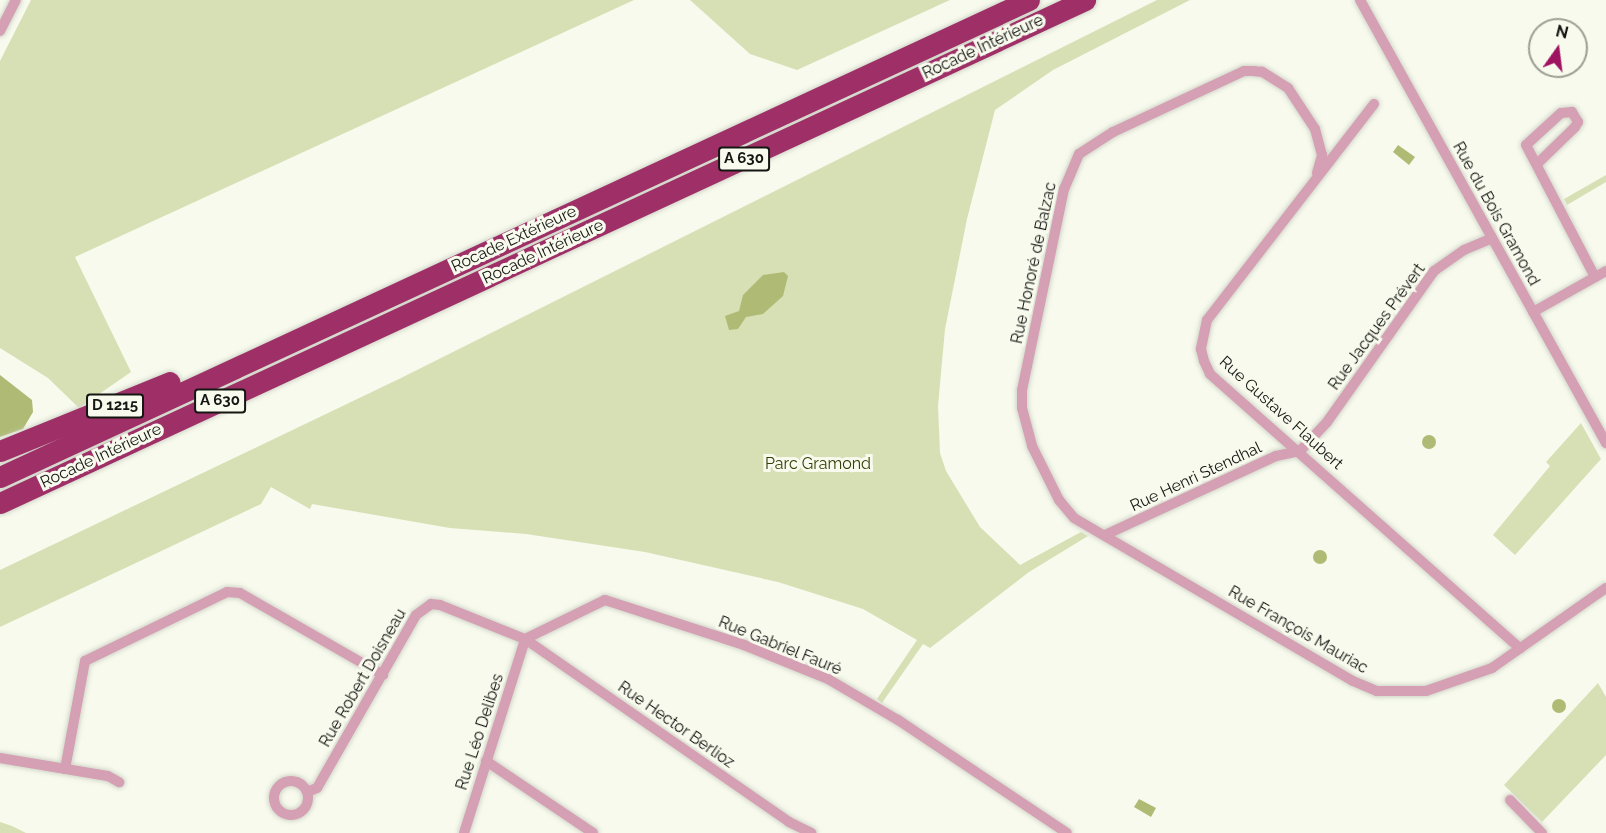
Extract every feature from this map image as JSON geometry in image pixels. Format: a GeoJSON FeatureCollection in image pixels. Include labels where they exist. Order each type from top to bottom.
{"type":"FeatureCollection","features":[{"type":"Feature","properties":{"kind":"highway","name":"Rocade Extérieure"},"geometry":{"type":"LineString","coordinates":[[0,477],[1029,0]]}},
{"type":"Feature","properties":{"kind":"highway","name":"Rocade Intérieure"},"geometry":{"type":"LineString","coordinates":[[0,503],[1085,0]]}},
{"type":"Feature","properties":{"kind":"highway","name":"D 1215"},"geometry":{"type":"LineString","coordinates":[[0,452],[195,371],[231,371]]}},
{"type":"Feature","properties":{"kind":"highway"},"geometry":{"type":"LineString","coordinates":[[0,518],[38,485]]}},
{"type":"Feature","properties":{"kind":"street"},"geometry":{"type":"LineString","coordinates":[[0,31],[16,0]]}},
{"type":"Feature","properties":{"kind":"street","name":"Rue du Bois Gramond"},"geometry":{"type":"LineString","coordinates":[[1360,0],[1606,443]]}},
{"type":"Feature","properties":{"kind":"street","name":"Rue Honoré de Balzac"},"geometry":{"type":"LineString","coordinates":[[1105,535],[1074,518],[1059,500],[1032,446],[1022,408],[1022,390],[1064,189],[1078,154],[1113,132],[1244,71],[1253,71],[1262,72],[1288,88],[1316,129],[1322,155],[1317,172]]}},
{"type":"Feature","properties":{"kind":"street","name":"Rue Gustave Flaubert"},"geometry":{"type":"LineString","coordinates":[[1374,104],[1317,172],[1207,320],[1201,349],[1210,374],[1300,451],[1520,648]]}},
{"type":"Feature","properties":{"kind":"street"},"geometry":{"type":"LineString","coordinates":[[1537,164],[1575,127],[1578,122],[1572,112],[1561,113],[1529,139],[1528,149],[1595,277]]}},
{"type":"Feature","properties":{"kind":"street","name":"Rue Jacques Prévert"},"geometry":{"type":"LineString","coordinates":[[1300,451],[1327,422],[1434,271],[1464,250],[1492,238]]}},
{"type":"Feature","properties":{"kind":"street"},"geometry":{"type":"LineString","coordinates":[[1533,312],[1606,271]]}},
{"type":"Feature","properties":{"kind":"street","name":"Rue Henri Stendhal"},"geometry":{"type":"LineString","coordinates":[[1105,535],[1276,456],[1300,451]]}},
{"type":"Feature","properties":{"kind":"street","name":"Rue François Mauriac"},"geometry":{"type":"LineString","coordinates":[[1105,535],[1353,681],[1377,691],[1401,694],[1446,686],[1492,668],[1606,588]]}},
{"type":"Feature","properties":{"kind":"street"},"geometry":{"type":"LineString","coordinates":[[65,769],[85,661],[226,592],[240,593],[383,675]]}},
{"type":"Feature","properties":{"kind":"street","name":"Rue Gabriel Fauré"},"geometry":{"type":"LineString","coordinates":[[525,639],[605,600],[744,645],[828,679],[1067,833]]}},
{"type":"Feature","properties":{"kind":"street","name":"Rue Robert Doisneau"},"geometry":{"type":"LineString","coordinates":[[307,792],[317,788],[416,615],[431,604],[440,604],[525,639]]}},
{"type":"Feature","properties":{"kind":"street","name":"Rue Léo Delibes"},"geometry":{"type":"LineString","coordinates":[[464,833],[525,639]]}},
{"type":"Feature","properties":{"kind":"street","name":"Rue Hector Berlioz"},"geometry":{"type":"LineString","coordinates":[[525,639],[789,822],[812,833]]}},
{"type":"Feature","properties":{"kind":"street"},"geometry":{"type":"LineString","coordinates":[[0,758],[108,776],[119,782]]}},
{"type":"Feature","properties":{"kind":"street"},"geometry":{"type":"LineString","coordinates":[[486,761],[593,833]]}},
{"type":"Feature","properties":{"kind":"street"},"geometry":{"type":"LineString","coordinates":[[1510,800],[1542,833]]}},
{"type":"Feature","properties":{"kind":"street"},"geometry":{"type":"LineString","coordinates":[[782,833],[789,822]]}},
{"type":"Feature","properties":{"kind":"green space"},"geometry":{"type":"Polygon","coordinates":[[[31,0],[634,0],[75,257],[131,372],[79,408],[48,378],[0,348],[0,61],[31,0]]]}},
{"type":"Feature","properties":{"kind":"green space"},"geometry":{"type":"Polygon","coordinates":[[[690,0],[950,0],[797,70],[750,54],[690,0]]]}},
{"type":"Feature","properties":{"kind":"green space","name":"Parc Gramond"},"geometry":{"type":"Polygon","coordinates":[[[1157,0],[1190,0],[1053,70],[995,110],[967,219],[945,329],[938,406],[940,453],[946,471],[980,527],[1020,565],[1081,532],[1088,536],[1029,572],[930,648],[923,644],[882,703],[877,699],[917,640],[863,609],[778,582],[645,552],[526,534],[450,528],[312,504],[310,509],[271,487],[261,504],[0,627],[0,570],[401,378],[1157,0]]]}},
{"type":"Feature","properties":{"kind":"green space"},"geometry":{"type":"Polygon","coordinates":[[[1606,175],[1606,182],[1567,205],[1564,199],[1606,175]]]}},
{"type":"Feature","properties":{"kind":"green space"},"geometry":{"type":"Polygon","coordinates":[[[1581,423],[1601,459],[1515,555],[1493,535],[1550,466],[1546,462],[1581,423]]]}},
{"type":"Feature","properties":{"kind":"green space"},"geometry":{"type":"Polygon","coordinates":[[[1598,683],[1606,697],[1606,755],[1542,822],[1504,785],[1598,683]]]}},
{"type":"Feature","properties":{"kind":"green space"},"geometry":{"type":"Polygon","coordinates":[[[0,822],[12,826],[26,833],[0,833],[0,822]]]}},
{"type":"Feature","properties":{"kind":"shaded area"},"geometry":{"type":"Polygon","coordinates":[[[1398,145],[1415,157],[1409,165],[1393,152],[1398,145]]]}},
{"type":"Feature","properties":{"kind":"shaded area"},"geometry":{"type":"Polygon","coordinates":[[[784,272],[788,276],[783,296],[763,314],[746,317],[738,329],[729,330],[725,316],[739,311],[743,295],[763,275],[784,272]]]}},
{"type":"Feature","properties":{"kind":"shaded area"},"geometry":{"type":"Polygon","coordinates":[[[0,375],[32,400],[33,412],[23,429],[0,437],[0,375]]]}},
{"type":"Feature","properties":{"kind":"shaded area"},"geometry":{"type":"Polygon","coordinates":[[[1426,435],[1432,435],[1436,442],[1432,449],[1426,449],[1422,445],[1422,439],[1426,435]]]}},
{"type":"Feature","properties":{"kind":"shaded area"},"geometry":{"type":"Polygon","coordinates":[[[1317,550],[1323,550],[1327,557],[1323,564],[1317,564],[1313,560],[1313,554],[1317,550]]]}},
{"type":"Feature","properties":{"kind":"shaded area"},"geometry":{"type":"Polygon","coordinates":[[[1559,699],[1564,701],[1566,706],[1564,711],[1559,713],[1554,711],[1552,706],[1554,701],[1559,699]]]}},
{"type":"Feature","properties":{"kind":"shaded area"},"geometry":{"type":"Polygon","coordinates":[[[1139,799],[1156,808],[1151,817],[1134,807],[1139,799]]]}}]}
